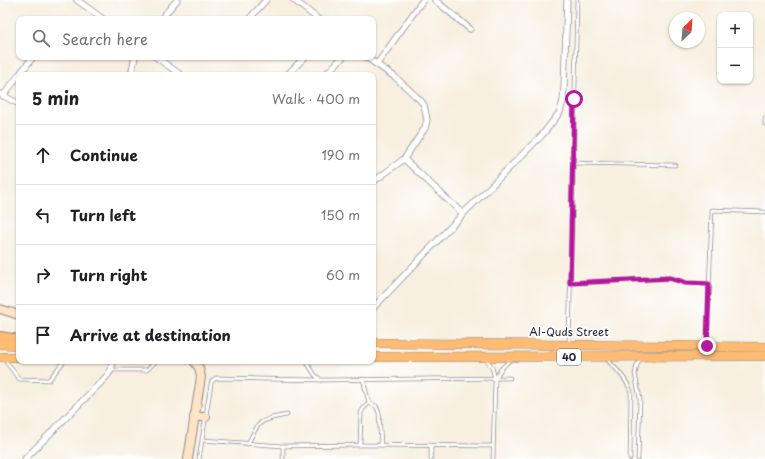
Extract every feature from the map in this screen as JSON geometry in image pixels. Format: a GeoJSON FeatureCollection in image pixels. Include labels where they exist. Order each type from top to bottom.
{"type":"FeatureCollection","features":[{"type":"Feature","properties":{"kind":"highway"},"geometry":{"type":"LineString","coordinates":[[0,337],[16,340]]}},
{"type":"Feature","properties":{"kind":"highway"},"geometry":{"type":"LineString","coordinates":[[0,344],[16,344]]}},
{"type":"Feature","properties":{"kind":"highway","name":"Al-Quds Street"},"geometry":{"type":"LineString","coordinates":[[376,344],[569,344],[765,347]]}},
{"type":"Feature","properties":{"kind":"highway","name":"40"},"geometry":{"type":"LineString","coordinates":[[376,357],[765,356]]}},
{"type":"Feature","properties":{"kind":"highway"},"geometry":{"type":"LineString","coordinates":[[1,357],[16,357]]}},
{"type":"Feature","properties":{"kind":"main road"},"geometry":{"type":"LineString","coordinates":[[0,309],[16,314]]}},
{"type":"Feature","properties":{"kind":"main road"},"geometry":{"type":"LineString","coordinates":[[188,459],[201,377],[199,368],[196,364]]}},
{"type":"Feature","properties":{"kind":"main road"},"geometry":{"type":"LineString","coordinates":[[194,417],[206,417]]}},
{"type":"Feature","properties":{"kind":"street"},"geometry":{"type":"LineString","coordinates":[[77,0],[99,16]]}},
{"type":"Feature","properties":{"kind":"street"},"geometry":{"type":"LineString","coordinates":[[164,16],[177,0]]}},
{"type":"Feature","properties":{"kind":"street"},"geometry":{"type":"LineString","coordinates":[[253,16],[266,0]]}},
{"type":"Feature","properties":{"kind":"street"},"geometry":{"type":"LineString","coordinates":[[294,0],[314,16]]}},
{"type":"Feature","properties":{"kind":"street"},"geometry":{"type":"LineString","coordinates":[[377,64],[423,0]]}},
{"type":"Feature","properties":{"kind":"street"},"geometry":{"type":"LineString","coordinates":[[435,0],[470,29]]}},
{"type":"Feature","properties":{"kind":"street"},"geometry":{"type":"LineString","coordinates":[[376,305],[463,214],[543,134],[560,112],[564,88],[567,0]]}},
{"type":"Feature","properties":{"kind":"street"},"geometry":{"type":"LineString","coordinates":[[21,72],[31,60]]}},
{"type":"Feature","properties":{"kind":"street"},"geometry":{"type":"LineString","coordinates":[[131,72],[133,60]]}},
{"type":"Feature","properties":{"kind":"street"},"geometry":{"type":"LineString","coordinates":[[160,60],[177,72]]}},
{"type":"Feature","properties":{"kind":"street"},"geometry":{"type":"LineString","coordinates":[[290,72],[302,60]]}},
{"type":"Feature","properties":{"kind":"street"},"geometry":{"type":"LineString","coordinates":[[329,72],[341,60]]}},
{"type":"Feature","properties":{"kind":"street"},"geometry":{"type":"LineString","coordinates":[[371,60],[394,77],[420,100],[424,105],[427,120],[425,128],[404,159],[376,180]]}},
{"type":"Feature","properties":{"kind":"street"},"geometry":{"type":"LineString","coordinates":[[16,79],[2,95],[16,102]]}},
{"type":"Feature","properties":{"kind":"street"},"geometry":{"type":"LineString","coordinates":[[404,159],[463,214]]}},
{"type":"Feature","properties":{"kind":"street"},"geometry":{"type":"LineString","coordinates":[[25,459],[107,376],[111,370],[112,364]]}},
{"type":"Feature","properties":{"kind":"lane"},"geometry":{"type":"LineString","coordinates":[[569,344],[577,0]]}},
{"type":"Feature","properties":{"kind":"lane"},"geometry":{"type":"LineString","coordinates":[[765,118],[765,124]]}},
{"type":"Feature","properties":{"kind":"lane"},"geometry":{"type":"LineString","coordinates":[[573,163],[675,165]]}},
{"type":"Feature","properties":{"kind":"lane"},"geometry":{"type":"LineString","coordinates":[[707,346],[712,210],[765,212]]}},
{"type":"Feature","properties":{"kind":"lane"},"geometry":{"type":"LineString","coordinates":[[570,283],[670,278],[686,283],[709,284]]}},
{"type":"Feature","properties":{"kind":"lane"},"geometry":{"type":"LineString","coordinates":[[1,357],[19,379],[49,380],[62,364]]}},
{"type":"Feature","properties":{"kind":"lane"},"geometry":{"type":"LineString","coordinates":[[484,357],[492,367],[495,379],[493,459]]}},
{"type":"Feature","properties":{"kind":"lane"},"geometry":{"type":"LineString","coordinates":[[495,379],[513,357]]}},
{"type":"Feature","properties":{"kind":"lane"},"geometry":{"type":"LineString","coordinates":[[603,357],[622,375],[629,386],[630,459]]}},
{"type":"Feature","properties":{"kind":"lane"},"geometry":{"type":"LineString","coordinates":[[638,459],[640,399],[636,374],[642,357]]}},
{"type":"Feature","properties":{"kind":"lane"},"geometry":{"type":"LineString","coordinates":[[111,370],[147,370],[153,364]]}},
{"type":"Feature","properties":{"kind":"lane"},"geometry":{"type":"LineString","coordinates":[[308,364],[315,375],[322,380]]}},
{"type":"Feature","properties":{"kind":"lane"},"geometry":{"type":"LineString","coordinates":[[199,459],[212,381],[216,378],[363,380],[510,378]]}},
{"type":"Feature","properties":{"kind":"lane"},"geometry":{"type":"LineString","coordinates":[[363,380],[369,403]]}},
{"type":"Feature","properties":{"kind":"lane"},"geometry":{"type":"LineString","coordinates":[[360,445],[361,413],[369,403]]}},
{"type":"Feature","properties":{"kind":"lane"},"geometry":{"type":"LineString","coordinates":[[369,403],[376,406],[380,413],[381,445]]}},
{"type":"Feature","properties":{"kind":"lane"},"geometry":{"type":"LineString","coordinates":[[248,444],[254,429],[261,422],[267,419],[287,415]]}},
{"type":"Feature","properties":{"kind":"lane"},"geometry":{"type":"LineString","coordinates":[[202,440],[283,446],[493,446]]}},
{"type":"Feature","properties":{"kind":"lane"},"geometry":{"type":"LineString","coordinates":[[283,446],[283,459]]}},
{"type":"Feature","properties":{"kind":"lane"},"geometry":{"type":"LineString","coordinates":[[431,446],[431,459]]}},
{"type":"Feature","properties":{"kind":"route"},"geometry":{"type":"LineString","coordinates":[[574,99],[570,283],[640,278],[672,278],[686,283],[709,284],[707,346]]}}]}
